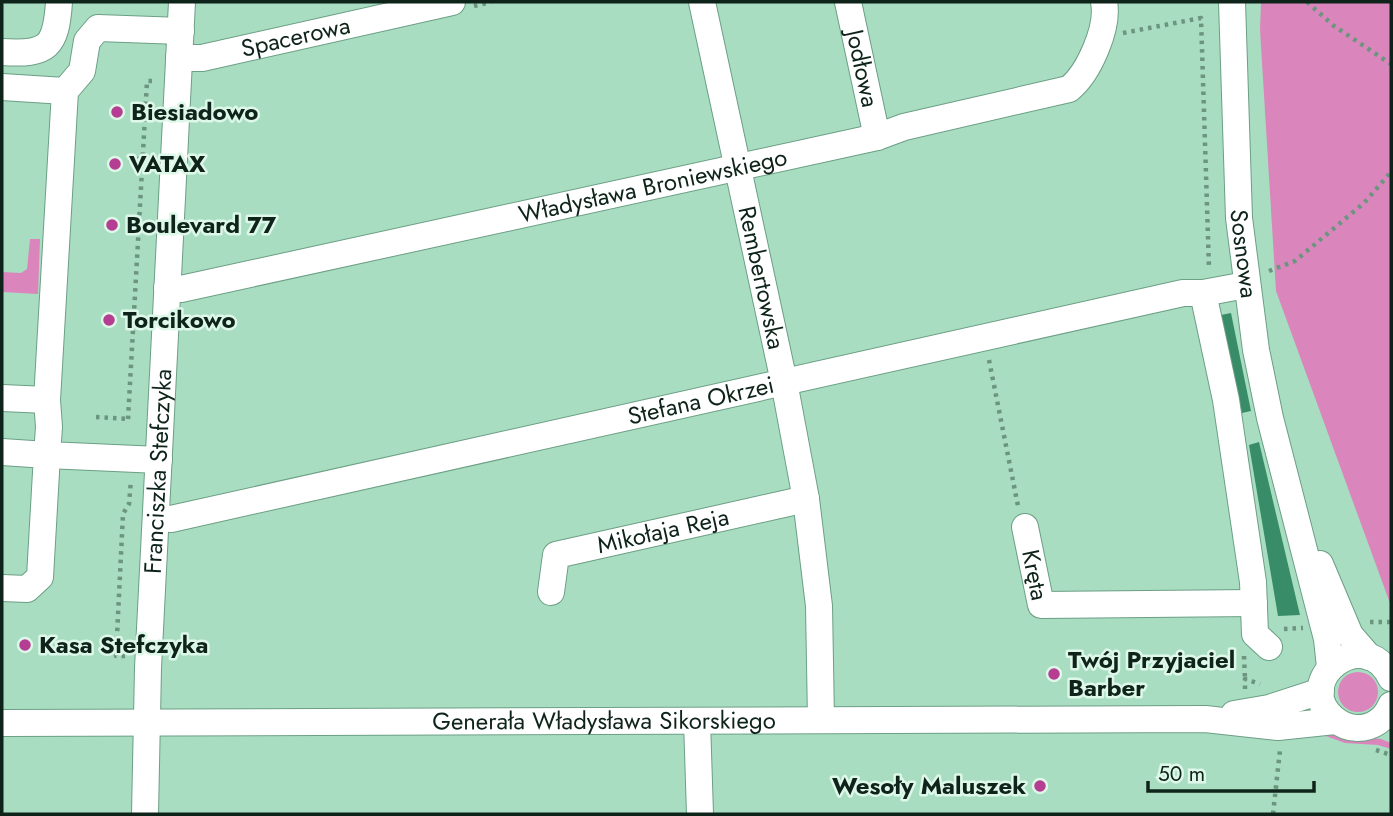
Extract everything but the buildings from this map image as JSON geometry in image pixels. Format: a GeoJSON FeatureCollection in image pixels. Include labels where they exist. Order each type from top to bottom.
{"type":"FeatureCollection","features":[{"type":"Feature","properties":{"kind":"street"},"geometry":{"type":"LineString","coordinates":[[2,52],[25,53],[42,48],[57,29],[59,2]]}},
{"type":"Feature","properties":{"kind":"street","name":"Franciszka Stefczyka"},"geometry":{"type":"LineString","coordinates":[[145,814],[156,518],[182,2]]}},
{"type":"Feature","properties":{"kind":"street","name":"Rembertowska"},"geometry":{"type":"LineString","coordinates":[[702,2],[784,382],[806,499],[819,606],[821,720]]}},
{"type":"Feature","properties":{"kind":"street","name":"Jodłowa"},"geometry":{"type":"LineString","coordinates":[[848,2],[877,137]]}},
{"type":"Feature","properties":{"kind":"street","name":"Sosnowa"},"geometry":{"type":"LineString","coordinates":[[1232,2],[1239,218],[1254,280],[1255,349],[1330,653],[1325,707],[1335,720]]}},
{"type":"Feature","properties":{"kind":"street","name":"Spacerowa"},"geometry":{"type":"LineString","coordinates":[[179,58],[202,58],[458,5]]}},
{"type":"Feature","properties":{"kind":"street","name":"Władysława Broniewskiego"},"geometry":{"type":"LineString","coordinates":[[167,288],[181,289],[877,137],[904,127],[1069,89],[1079,81],[1084,72],[1108,18]]}},
{"type":"Feature","properties":{"kind":"street"},"geometry":{"type":"LineString","coordinates":[[2,588],[27,589],[40,577],[65,90],[82,71],[87,41],[98,28],[181,31]]}},
{"type":"Feature","properties":{"kind":"street"},"geometry":{"type":"LineString","coordinates":[[2,87],[65,90]]}},
{"type":"Feature","properties":{"kind":"street","name":"Stefana Okrzei"},"geometry":{"type":"LineString","coordinates":[[156,518],[171,519],[1207,287],[1254,280]]}},
{"type":"Feature","properties":{"kind":"street","name":"Sosnowa"},"geometry":{"type":"LineString","coordinates":[[1207,287],[1253,582],[1255,634],[1269,647]]}},
{"type":"Feature","properties":{"kind":"street"},"geometry":{"type":"LineString","coordinates":[[2,398],[47,400]]}},
{"type":"Feature","properties":{"kind":"street"},"geometry":{"type":"LineString","coordinates":[[2,452],[159,460]]}},
{"type":"Feature","properties":{"kind":"street","name":"Mikołaja Reja"},"geometry":{"type":"LineString","coordinates":[[551,592],[556,555],[806,499]]}},
{"type":"Feature","properties":{"kind":"street","name":"Sosnowa"},"geometry":{"type":"LineString","coordinates":[[1293,501],[1350,635],[1369,657],[1383,666],[1391,678]]}},
{"type":"Feature","properties":{"kind":"street","name":"Kręta"},"geometry":{"type":"LineString","coordinates":[[1025,527],[1041,605],[1254,603]]}},
{"type":"Feature","properties":{"kind":"street","name":"Generała Władysława Sikorskiego"},"geometry":{"type":"LineString","coordinates":[[1205,719],[1269,708],[1326,679],[1337,662],[1353,656],[1369,657]]}},
{"type":"Feature","properties":{"kind":"street","name":"Generała Władysława Sikorskiego"},"geometry":{"type":"LineString","coordinates":[[2,723],[1205,719],[1278,727],[1335,720],[1342,725],[1359,728],[1386,720]]}},
{"type":"Feature","properties":{"kind":"street"},"geometry":{"type":"LineString","coordinates":[[697,721],[700,814]]}},
{"type":"Feature","properties":{"kind":"path"},"geometry":{"type":"LineString","coordinates":[[458,5],[491,2]]}},
{"type":"Feature","properties":{"kind":"path"},"geometry":{"type":"LineString","coordinates":[[1307,2],[1334,26],[1391,64]]}},
{"type":"Feature","properties":{"kind":"path"},"geometry":{"type":"LineString","coordinates":[[1108,18],[1118,34],[1201,18],[1207,287]]}},
{"type":"Feature","properties":{"kind":"path"},"geometry":{"type":"LineString","coordinates":[[128,419],[147,81],[165,82]]}},
{"type":"Feature","properties":{"kind":"path"},"geometry":{"type":"LineString","coordinates":[[128,159],[143,159]]}},
{"type":"Feature","properties":{"kind":"path"},"geometry":{"type":"LineString","coordinates":[[1254,280],[1295,261],[1363,203],[1391,172]]}},
{"type":"Feature","properties":{"kind":"path","name":"Kręta"},"geometry":{"type":"LineString","coordinates":[[984,339],[1020,517],[1025,527]]}},
{"type":"Feature","properties":{"kind":"path"},"geometry":{"type":"LineString","coordinates":[[96,417],[135,420]]}},
{"type":"Feature","properties":{"kind":"path"},"geometry":{"type":"LineString","coordinates":[[126,458],[129,504],[123,514],[116,656],[130,657]]}},
{"type":"Feature","properties":{"kind":"path"},"geometry":{"type":"LineString","coordinates":[[1359,622],[1391,622]]}},
{"type":"Feature","properties":{"kind":"path"},"geometry":{"type":"LineString","coordinates":[[1273,814],[1280,745]]}},
{"type":"Feature","properties":{"kind":"shaded area"},"geometry":{"type":"Polygon","coordinates":[[[1261,2],[1391,2],[1391,606],[1276,291],[1260,30],[1261,2]]]}},
{"type":"Feature","properties":{"kind":"shaded area"},"geometry":{"type":"Polygon","coordinates":[[[30,239],[40,239],[38,294],[2,292],[2,272],[21,273],[27,269],[30,239]]]}},
{"type":"Feature","properties":{"kind":"shaded area"},"geometry":{"type":"Polygon","coordinates":[[[1231,313],[1251,411],[1242,413],[1221,315],[1231,313]]]}},
{"type":"Feature","properties":{"kind":"shaded area"},"geometry":{"type":"Polygon","coordinates":[[[1259,442],[1300,615],[1278,616],[1249,445],[1259,442]]]}},
{"type":"Feature","properties":{"kind":"shaded area"},"geometry":{"type":"Polygon","coordinates":[[[1358,672],[1372,678],[1378,692],[1372,706],[1358,712],[1344,706],[1338,692],[1344,678],[1358,672]]]}},
{"type":"Feature","properties":{"kind":"shaded area"},"geometry":{"type":"Polygon","coordinates":[[[1312,731],[1381,739],[1391,743],[1391,749],[1378,745],[1345,743],[1312,731]]]}},
{"type":"Feature","properties":{"kind":"place","name":"Biesiadowo"},"geometry":{"type":"Point","coordinates":[117,112]}},
{"type":"Feature","properties":{"kind":"place","name":"VATAX"},"geometry":{"type":"Point","coordinates":[115,164]}},
{"type":"Feature","properties":{"kind":"place","name":"Boulevard 77"},"geometry":{"type":"Point","coordinates":[112,225]}},
{"type":"Feature","properties":{"kind":"place","name":"Torcikowo"},"geometry":{"type":"Point","coordinates":[109,320]}},
{"type":"Feature","properties":{"kind":"place","name":"Kasa Stefczyka"},"geometry":{"type":"Point","coordinates":[25,645]}},
{"type":"Feature","properties":{"kind":"place","name":"Twój Przyjaciel Barber"},"geometry":{"type":"Point","coordinates":[1054,674]}},
{"type":"Feature","properties":{"kind":"place","name":"Wesoły Maluszek"},"geometry":{"type":"Point","coordinates":[1040,786]}}]}
